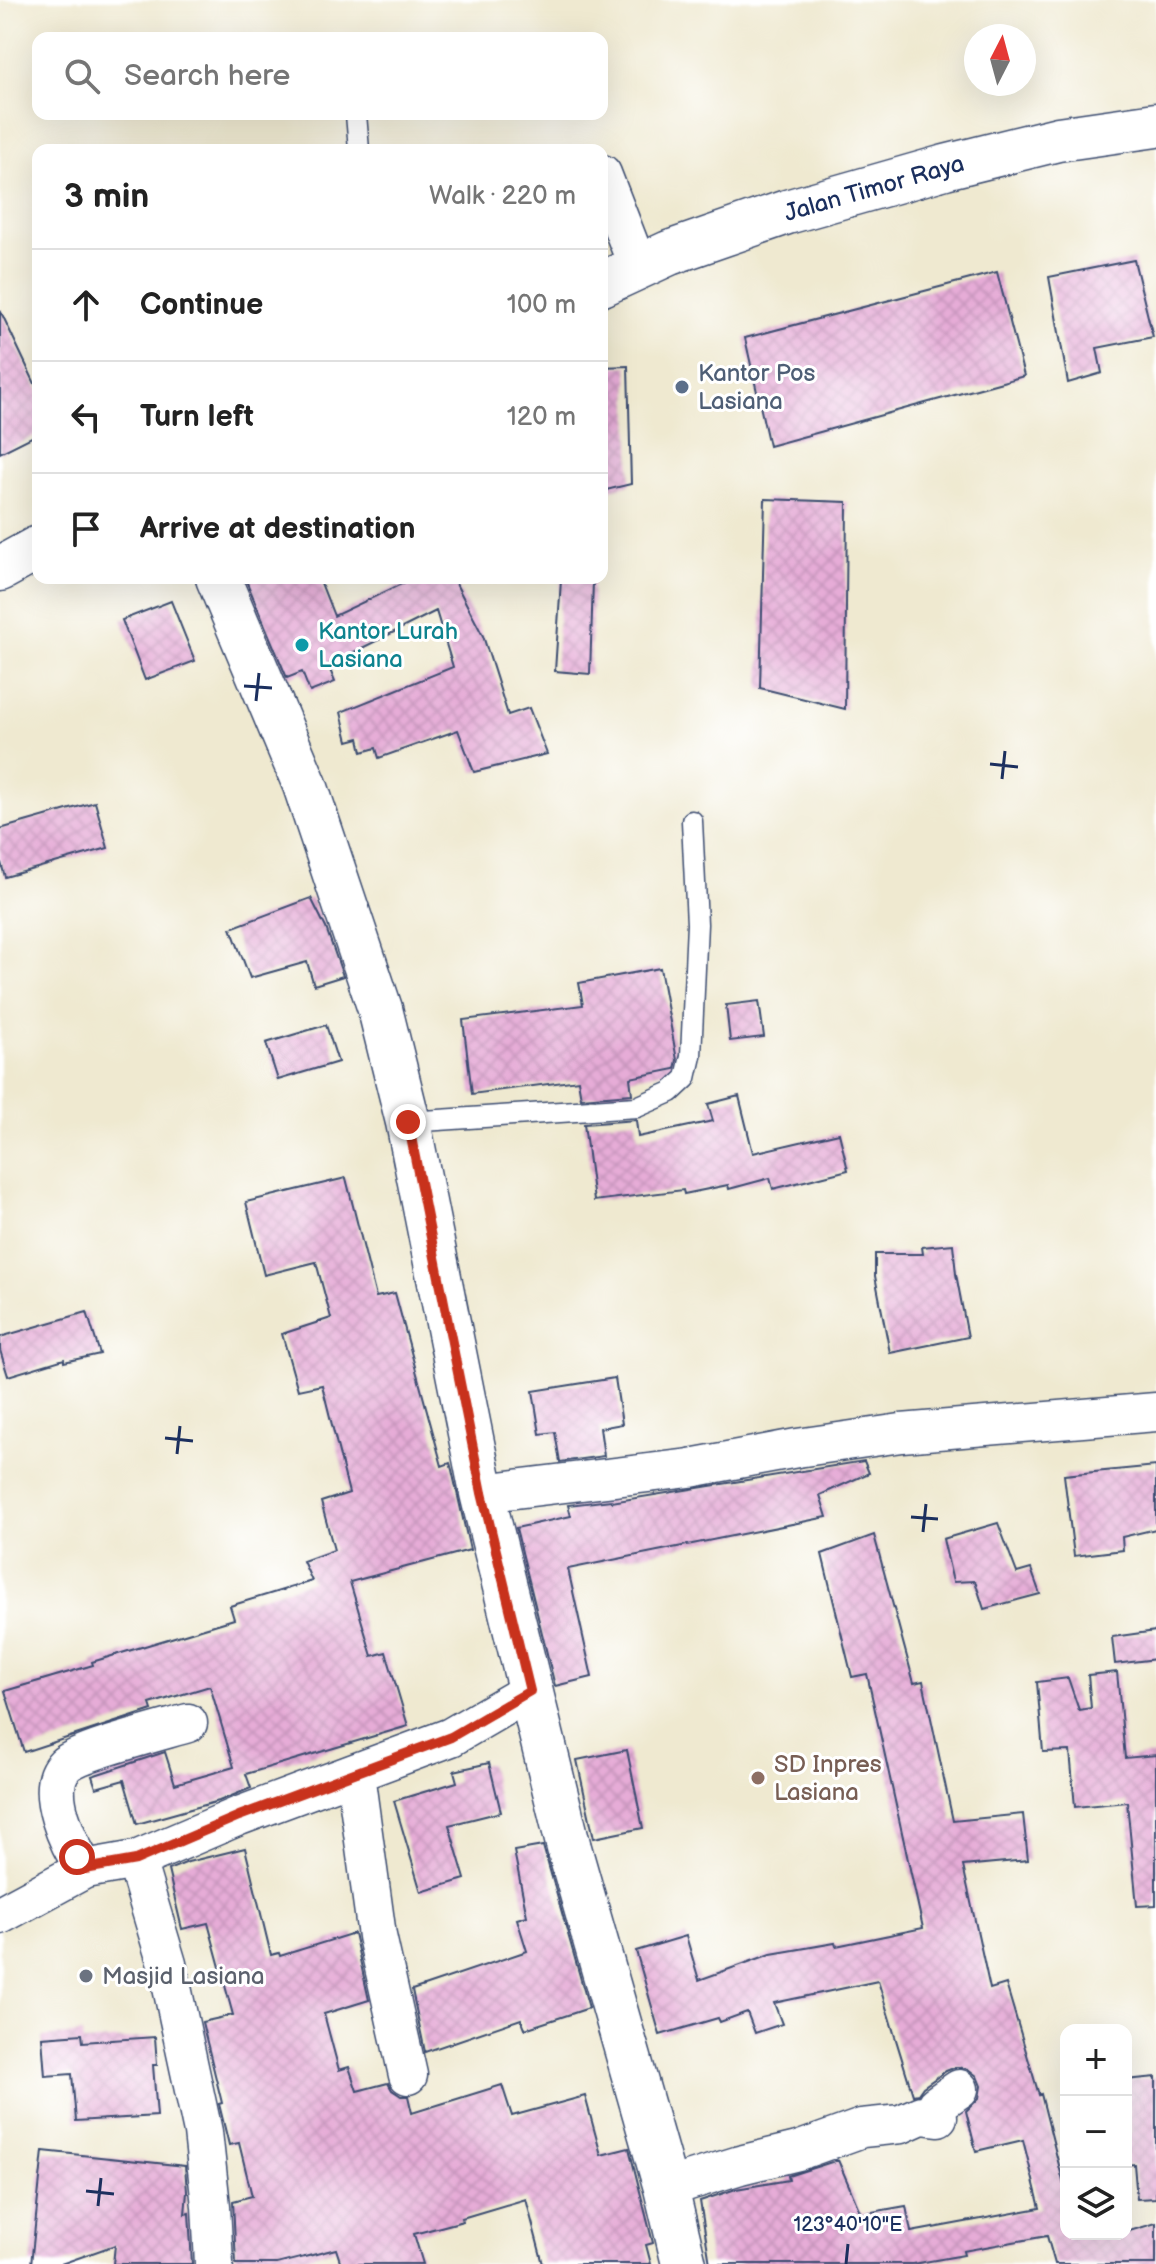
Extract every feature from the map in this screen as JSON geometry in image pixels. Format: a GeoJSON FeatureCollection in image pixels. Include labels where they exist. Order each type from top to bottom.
{"type":"FeatureCollection","features":[{"type":"Feature","properties":{"kind":"main road","name":"Jalan Timor Raya"},"geometry":{"type":"LineString","coordinates":[[620,275],[669,253],[787,212],[945,167],[1058,139],[1156,125]]}},
{"type":"Feature","properties":{"kind":"main road"},"geometry":{"type":"LineString","coordinates":[[0,569],[32,551]]}},
{"type":"Feature","properties":{"kind":"main road"},"geometry":{"type":"LineString","coordinates":[[221,584],[305,785],[380,1009],[408,1122],[482,1493],[569,1848],[666,2188],[684,2264]]}},
{"type":"Feature","properties":{"kind":"street"},"geometry":{"type":"LineString","coordinates":[[608,218],[620,275]]}},
{"type":"Feature","properties":{"kind":"street"},"geometry":{"type":"LineString","coordinates":[[482,1493],[690,1468],[901,1433],[1156,1412]]}},
{"type":"Feature","properties":{"kind":"street"},"geometry":{"type":"LineString","coordinates":[[0,1915],[85,1869],[136,1860],[239,1816],[451,1737],[530,1691]]}},
{"type":"Feature","properties":{"kind":"street"},"geometry":{"type":"LineString","coordinates":[[85,1869],[58,1813],[59,1774],[66,1763],[188,1723]]}},
{"type":"Feature","properties":{"kind":"street"},"geometry":{"type":"LineString","coordinates":[[355,1774],[377,1936],[408,2075]]}},
{"type":"Feature","properties":{"kind":"street"},"geometry":{"type":"LineString","coordinates":[[136,1860],[167,1964],[203,2132],[214,2264]]}},
{"type":"Feature","properties":{"kind":"street"},"geometry":{"type":"LineString","coordinates":[[666,2188],[798,2151],[862,2128],[901,2124],[921,2115],[938,2117],[936,2105],[959,2089]]}},
{"type":"Feature","properties":{"kind":"lane"},"geometry":{"type":"LineString","coordinates":[[356,120],[358,144]]}},
{"type":"Feature","properties":{"kind":"lane"},"geometry":{"type":"LineString","coordinates":[[408,1122],[637,1107],[671,1092],[686,1078],[691,1056],[697,924],[692,821]]}},
{"type":"Feature","properties":{"kind":"building"},"geometry":{"type":"Polygon","coordinates":[[[1134,260],[1153,337],[1097,348],[1102,373],[1068,383],[1049,277],[1134,260]]]}},
{"type":"Feature","properties":{"kind":"building"},"geometry":{"type":"Polygon","coordinates":[[[997,272],[1024,376],[769,446],[745,338],[997,272]]]}},
{"type":"Feature","properties":{"kind":"building"},"geometry":{"type":"Polygon","coordinates":[[[0,310],[32,377],[32,437],[0,453],[0,310]]]}},
{"type":"Feature","properties":{"kind":"building"},"geometry":{"type":"Polygon","coordinates":[[[628,366],[631,484],[608,490],[608,367],[628,366]]]}},
{"type":"Feature","properties":{"kind":"building"},"geometry":{"type":"Polygon","coordinates":[[[765,499],[847,502],[845,709],[760,688],[765,499]]]}},
{"type":"Feature","properties":{"kind":"building"},"geometry":{"type":"Polygon","coordinates":[[[248,584],[321,584],[334,616],[401,584],[456,584],[483,636],[508,715],[529,708],[547,754],[474,772],[458,730],[379,758],[376,748],[362,752],[359,738],[348,741],[341,712],[453,667],[436,611],[328,665],[335,682],[310,692],[302,672],[287,678],[248,584]]]}},
{"type":"Feature","properties":{"kind":"building"},"geometry":{"type":"Polygon","coordinates":[[[561,584],[593,584],[590,674],[555,671],[561,584]]]}},
{"type":"Feature","properties":{"kind":"building"},"geometry":{"type":"Polygon","coordinates":[[[171,601],[195,661],[145,680],[122,620],[171,601]]]}},
{"type":"Feature","properties":{"kind":"building"},"geometry":{"type":"Polygon","coordinates":[[[95,802],[108,848],[5,877],[0,859],[0,829],[95,802]]]}},
{"type":"Feature","properties":{"kind":"building"},"geometry":{"type":"Polygon","coordinates":[[[311,898],[326,928],[343,976],[314,985],[307,962],[250,978],[231,928],[311,898]]]}},
{"type":"Feature","properties":{"kind":"building"},"geometry":{"type":"Polygon","coordinates":[[[660,968],[677,1060],[675,1069],[630,1078],[632,1094],[581,1098],[578,1080],[472,1094],[463,1020],[583,1005],[579,983],[660,968]]]}},
{"type":"Feature","properties":{"kind":"building"},"geometry":{"type":"Polygon","coordinates":[[[759,1001],[764,1037],[730,1041],[726,1005],[759,1001]]]}},
{"type":"Feature","properties":{"kind":"building"},"geometry":{"type":"Polygon","coordinates":[[[326,1025],[338,1062],[278,1080],[266,1043],[326,1025]]]}},
{"type":"Feature","properties":{"kind":"building"},"geometry":{"type":"Polygon","coordinates":[[[739,1096],[753,1153],[839,1133],[848,1170],[773,1189],[770,1178],[729,1189],[728,1185],[684,1194],[683,1190],[594,1201],[584,1124],[636,1120],[638,1137],[713,1121],[708,1104],[739,1096]]]}},
{"type":"Feature","properties":{"kind":"building"},"geometry":{"type":"Polygon","coordinates":[[[346,1178],[376,1297],[395,1293],[442,1466],[450,1463],[470,1550],[350,1582],[372,1656],[386,1652],[408,1726],[246,1774],[251,1788],[219,1801],[137,1824],[124,1780],[96,1788],[92,1776],[165,1752],[175,1784],[234,1767],[210,1686],[150,1704],[152,1710],[24,1752],[5,1691],[234,1619],[230,1606],[312,1581],[303,1561],[334,1550],[321,1502],[349,1493],[322,1385],[298,1390],[282,1334],[331,1318],[316,1262],[264,1275],[246,1202],[346,1178]]]}},
{"type":"Feature","properties":{"kind":"building"},"geometry":{"type":"Polygon","coordinates":[[[953,1244],[968,1337],[890,1353],[875,1276],[875,1254],[923,1254],[922,1247],[953,1244]]]}},
{"type":"Feature","properties":{"kind":"building"},"geometry":{"type":"Polygon","coordinates":[[[87,1312],[100,1354],[64,1362],[64,1359],[8,1376],[0,1350],[0,1337],[87,1312]]]}},
{"type":"Feature","properties":{"kind":"building"},"geometry":{"type":"Polygon","coordinates":[[[615,1378],[622,1424],[600,1428],[604,1456],[560,1462],[555,1432],[540,1434],[533,1391],[615,1378]]]}},
{"type":"Feature","properties":{"kind":"building"},"geometry":{"type":"Polygon","coordinates":[[[864,1461],[869,1473],[820,1495],[827,1517],[568,1569],[592,1677],[555,1686],[516,1528],[571,1516],[568,1505],[612,1502],[864,1461]]]}},
{"type":"Feature","properties":{"kind":"building"},"geometry":{"type":"Polygon","coordinates":[[[1156,1466],[1156,1529],[1122,1537],[1123,1550],[1074,1556],[1064,1475],[1156,1466]]]}},
{"type":"Feature","properties":{"kind":"building"},"geometry":{"type":"Polygon","coordinates":[[[998,1523],[1017,1573],[1031,1569],[1040,1594],[984,1609],[975,1581],[953,1582],[943,1539],[998,1523]]]}},
{"type":"Feature","properties":{"kind":"building"},"geometry":{"type":"Polygon","coordinates":[[[874,1535],[914,1683],[923,1681],[953,1821],[1023,1814],[1028,1860],[963,1866],[990,1989],[1006,1984],[1041,2094],[1060,2169],[1060,2240],[1132,2240],[1132,2230],[1156,2223],[1156,2264],[1055,2264],[1047,2236],[963,2251],[964,2255],[913,2264],[710,2264],[700,2201],[736,2189],[789,2180],[788,2176],[838,2160],[861,2214],[906,2206],[911,2232],[1040,2208],[1023,2140],[976,2151],[966,2111],[979,2098],[981,2086],[977,2076],[968,2069],[956,2067],[913,2095],[878,1981],[774,2003],[782,2024],[755,2033],[747,2012],[720,2022],[718,2018],[660,2035],[636,1951],[686,1936],[699,1980],[771,1954],[835,1943],[836,1946],[923,1928],[867,1674],[852,1677],[822,1554],[874,1535]]]}},
{"type":"Feature","properties":{"kind":"building"},"geometry":{"type":"Polygon","coordinates":[[[1156,1631],[1156,1659],[1115,1664],[1112,1637],[1156,1631]]]}},
{"type":"Feature","properties":{"kind":"building"},"geometry":{"type":"Polygon","coordinates":[[[1117,1672],[1125,1758],[1156,1755],[1156,1905],[1137,1906],[1127,1802],[1075,1807],[1070,1751],[1043,1752],[1037,1682],[1068,1678],[1079,1710],[1091,1708],[1088,1675],[1117,1672]]]}},
{"type":"Feature","properties":{"kind":"building"},"geometry":{"type":"Polygon","coordinates":[[[627,1750],[643,1828],[594,1838],[577,1760],[627,1750]]]}},
{"type":"Feature","properties":{"kind":"building"},"geometry":{"type":"Polygon","coordinates":[[[489,1763],[501,1812],[449,1825],[465,1879],[421,1892],[394,1801],[457,1782],[454,1771],[489,1763]]]}},
{"type":"Feature","properties":{"kind":"building"},"geometry":{"type":"Polygon","coordinates":[[[543,1846],[589,2008],[525,2029],[521,2019],[425,2052],[412,1990],[527,1951],[517,1919],[527,1916],[514,1851],[543,1846]]]}},
{"type":"Feature","properties":{"kind":"building"},"geometry":{"type":"Polygon","coordinates":[[[245,1848],[271,1955],[279,1953],[280,1956],[354,1933],[369,2000],[324,2014],[339,2070],[349,2067],[357,2091],[388,2083],[401,2096],[408,2096],[412,2113],[502,2085],[512,2116],[585,2096],[601,2155],[629,2148],[653,2243],[646,2245],[651,2264],[543,2264],[526,2199],[414,2234],[423,2264],[341,2264],[336,2249],[277,2264],[236,2264],[233,2201],[252,2196],[239,2143],[229,2145],[202,2022],[233,2015],[208,1923],[182,1929],[168,1870],[245,1848]]]}},
{"type":"Feature","properties":{"kind":"building"},"geometry":{"type":"Polygon","coordinates":[[[82,2034],[83,2042],[155,2037],[157,2065],[153,2065],[157,2116],[76,2121],[72,2074],[45,2076],[42,2037],[82,2034]]]}},
{"type":"Feature","properties":{"kind":"building"},"geometry":{"type":"Polygon","coordinates":[[[1156,2077],[1156,2198],[1137,2199],[1132,2164],[1132,2079],[1156,2077]]]}},
{"type":"Feature","properties":{"kind":"building"},"geometry":{"type":"Polygon","coordinates":[[[43,2151],[185,2166],[185,2214],[189,2213],[192,2264],[113,2264],[115,2245],[61,2264],[31,2264],[43,2151]]]}},
{"type":"Feature","properties":{"kind":"place","name":"Kantor Pos Lasiana"},"geometry":{"type":"Point","coordinates":[682,387]}},
{"type":"Feature","properties":{"kind":"place","name":"Kantor Lurah Lasiana"},"geometry":{"type":"Point","coordinates":[302,645]}},
{"type":"Feature","properties":{"kind":"place","name":"SD Inpres Lasiana"},"geometry":{"type":"Point","coordinates":[758,1778]}},
{"type":"Feature","properties":{"kind":"place","name":"Masjid Lasiana"},"geometry":{"type":"Point","coordinates":[86,1976]}},
{"type":"Feature","properties":{"kind":"route"},"geometry":{"type":"LineString","coordinates":[[77,1857],[85,1869],[136,1860],[239,1816],[451,1737],[530,1691],[482,1493],[408,1122]]}}]}
